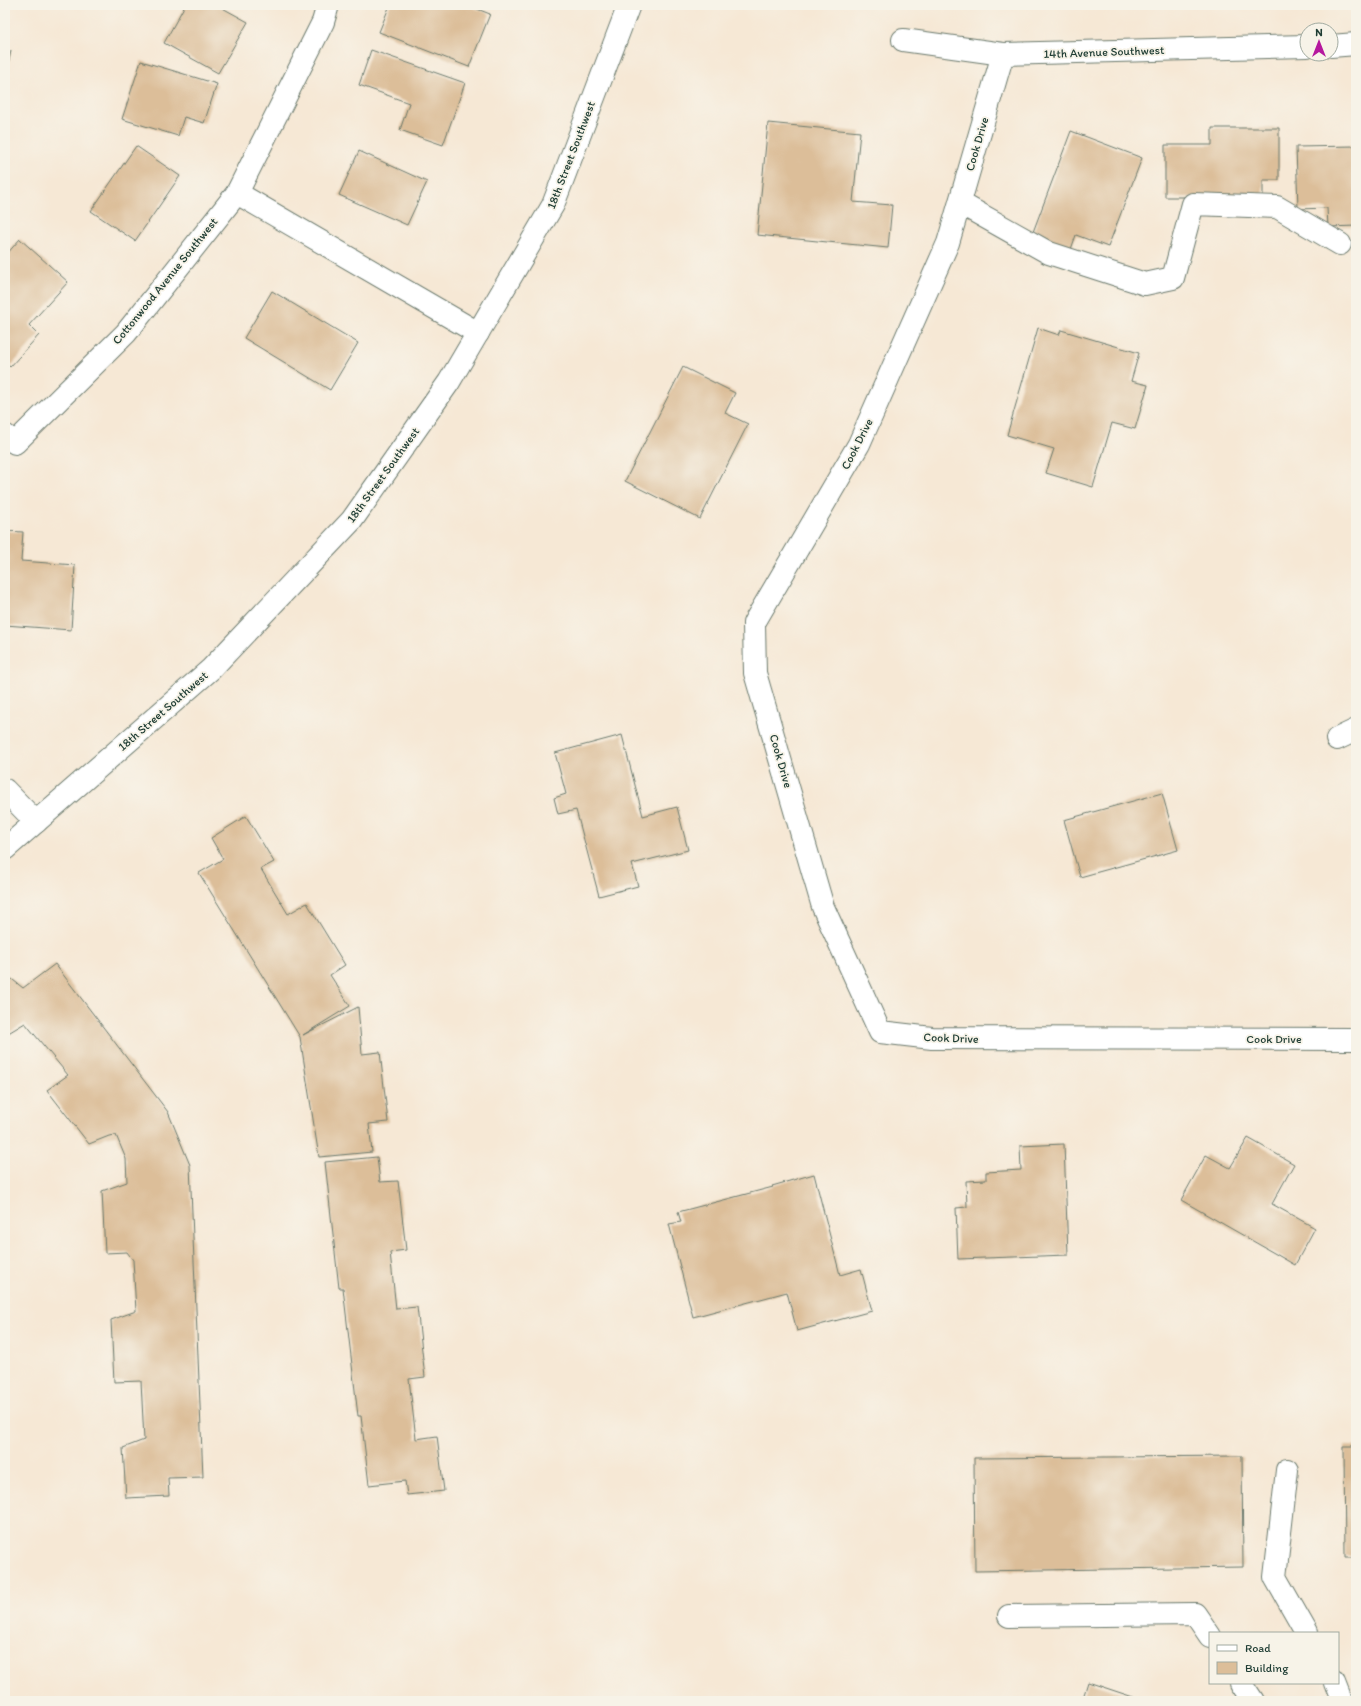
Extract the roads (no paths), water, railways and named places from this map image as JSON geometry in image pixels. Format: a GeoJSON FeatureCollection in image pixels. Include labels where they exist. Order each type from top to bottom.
{"type":"FeatureCollection","features":[{"type":"Feature","properties":{"kind":"street","name":"Cottonwood Avenue Southwest"},"geometry":{"type":"LineString","coordinates":[[5,435],[15,443],[126,333],[237,192],[323,22],[328,5]]}},
{"type":"Feature","properties":{"kind":"street","name":"18th Street Southwest"},"geometry":{"type":"LineString","coordinates":[[5,848],[211,669],[352,520],[449,382],[553,206],[629,5]]}},
{"type":"Feature","properties":{"kind":"street","name":"14th Avenue Southwest"},"geometry":{"type":"LineString","coordinates":[[903,40],[1004,54],[1299,46]]}},
{"type":"Feature","properties":{"kind":"street"},"geometry":{"type":"LineString","coordinates":[[1339,45],[1356,44]]}},
{"type":"Feature","properties":{"kind":"street","name":"Cook Drive"},"geometry":{"type":"LineString","coordinates":[[1004,54],[948,243],[859,444],[754,623],[755,673],[823,907],[880,1032],[932,1038],[1356,1039]]}},
{"type":"Feature","properties":{"kind":"street"},"geometry":{"type":"LineString","coordinates":[[237,192],[478,333]]}},
{"type":"Feature","properties":{"kind":"street"},"geometry":{"type":"LineString","coordinates":[[960,203],[1049,253],[1145,284],[1173,278],[1193,204],[1277,207],[1340,244]]}},
{"type":"Feature","properties":{"kind":"street"},"geometry":{"type":"LineString","coordinates":[[5,790],[36,822]]}},
{"type":"Feature","properties":{"kind":"street"},"geometry":{"type":"LineString","coordinates":[[1287,1470],[1275,1577],[1306,1632]]}},
{"type":"Feature","properties":{"kind":"street"},"geometry":{"type":"LineString","coordinates":[[1010,1616],[1195,1614],[1209,1635]]}},
{"type":"Feature","properties":{"kind":"street"},"geometry":{"type":"LineString","coordinates":[[1242,1684],[1253,1701]]}},
{"type":"Feature","properties":{"kind":"street"},"geometry":{"type":"LineString","coordinates":[[1334,1684],[1341,1701]]}}]}
